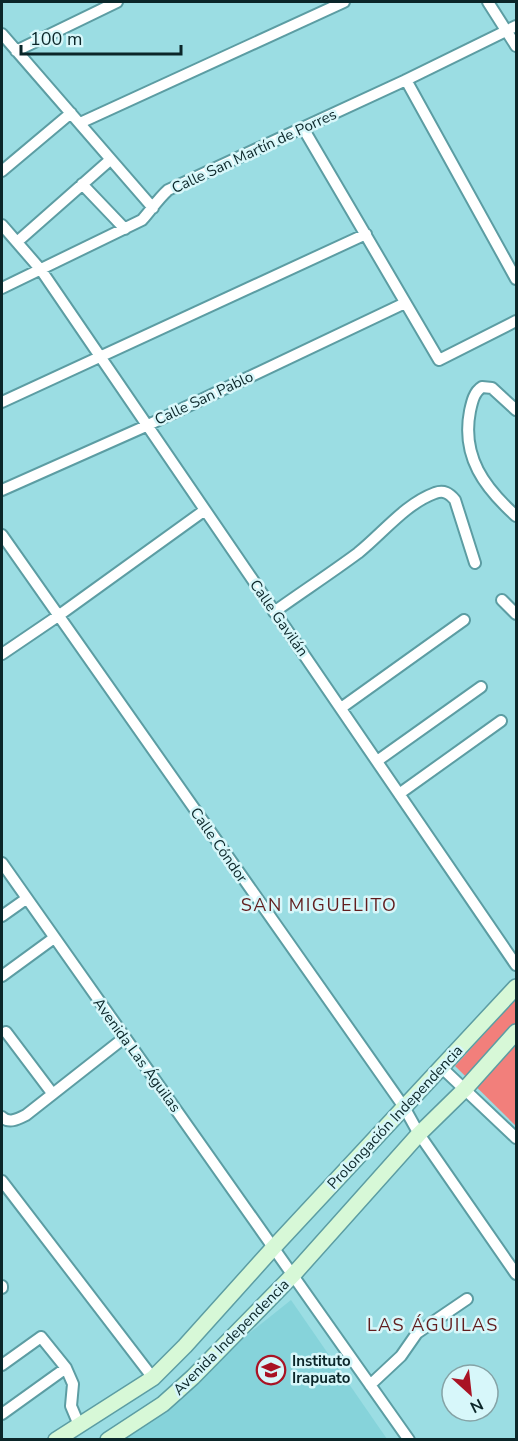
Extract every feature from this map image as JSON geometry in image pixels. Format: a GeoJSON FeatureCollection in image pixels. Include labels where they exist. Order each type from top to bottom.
{"type":"FeatureCollection","features":[{"type":"Feature","properties":{"kind":"street"},"geometry":{"type":"LineString","coordinates":[[16,51],[117,2]]}},
{"type":"Feature","properties":{"kind":"street"},"geometry":{"type":"LineString","coordinates":[[80,123],[344,2]]}},
{"type":"Feature","properties":{"kind":"street"},"geometry":{"type":"LineString","coordinates":[[488,2],[512,28],[516,46]]}},
{"type":"Feature","properties":{"kind":"street","name":"Calle San Martín de Porres"},"geometry":{"type":"LineString","coordinates":[[2,288],[142,220],[168,190],[406,80],[512,28]]}},
{"type":"Feature","properties":{"kind":"street"},"geometry":{"type":"LineString","coordinates":[[2,34],[153,208]]}},
{"type":"Feature","properties":{"kind":"street"},"geometry":{"type":"LineString","coordinates":[[406,80],[516,279]]}},
{"type":"Feature","properties":{"kind":"street"},"geometry":{"type":"LineString","coordinates":[[2,171],[70,113]]}},
{"type":"Feature","properties":{"kind":"street"},"geometry":{"type":"LineString","coordinates":[[303,128],[439,360],[516,321]]}},
{"type":"Feature","properties":{"kind":"street"},"geometry":{"type":"LineString","coordinates":[[17,242],[110,160]]}},
{"type":"Feature","properties":{"kind":"street"},"geometry":{"type":"LineString","coordinates":[[82,184],[125,229]]}},
{"type":"Feature","properties":{"kind":"street","name":"Calle Gavilán"},"geometry":{"type":"LineString","coordinates":[[2,225],[41,270],[516,965]]}},
{"type":"Feature","properties":{"kind":"street"},"geometry":{"type":"LineString","coordinates":[[2,402],[366,234]]}},
{"type":"Feature","properties":{"kind":"street","name":"Calle San Pablo"},"geometry":{"type":"LineString","coordinates":[[2,490],[146,426],[405,303]]}},
{"type":"Feature","properties":{"kind":"street"},"geometry":{"type":"LineString","coordinates":[[516,410],[492,388],[482,387],[476,392],[469,423],[470,444],[481,477],[494,495],[516,516]]}},
{"type":"Feature","properties":{"kind":"street"},"geometry":{"type":"LineString","coordinates":[[274,612],[359,552],[412,506],[435,493],[450,494],[454,500],[475,563]]}},
{"type":"Feature","properties":{"kind":"street"},"geometry":{"type":"LineString","coordinates":[[2,654],[205,510]]}},
{"type":"Feature","properties":{"kind":"street","name":"Calle Cóndor"},"geometry":{"type":"LineString","coordinates":[[2,535],[404,1107],[419,1134],[516,1274]]}},
{"type":"Feature","properties":{"kind":"street"},"geometry":{"type":"LineString","coordinates":[[501,600],[516,614]]}},
{"type":"Feature","properties":{"kind":"street"},"geometry":{"type":"LineString","coordinates":[[341,708],[464,620]]}},
{"type":"Feature","properties":{"kind":"street"},"geometry":{"type":"LineString","coordinates":[[377,761],[482,687]]}},
{"type":"Feature","properties":{"kind":"street"},"geometry":{"type":"LineString","coordinates":[[399,794],[501,721]]}},
{"type":"Feature","properties":{"kind":"street","name":"Avenida Las Águilas"},"geometry":{"type":"LineString","coordinates":[[2,863],[409,1440]]}},
{"type":"Feature","properties":{"kind":"street"},"geometry":{"type":"LineString","coordinates":[[2,916],[26,899]]}},
{"type":"Feature","properties":{"kind":"street"},"geometry":{"type":"LineString","coordinates":[[2,976],[54,938]]}},
{"type":"Feature","properties":{"kind":"street","name":"Prolongación Independencia"},"geometry":{"type":"LineString","coordinates":[[274,1246],[516,987]]}},
{"type":"Feature","properties":{"kind":"street"},"geometry":{"type":"LineString","coordinates":[[6,1032],[52,1093]]}},
{"type":"Feature","properties":{"kind":"street","name":"Prolongación Independencia"},"geometry":{"type":"LineString","coordinates":[[341,1221],[419,1134],[465,1089],[516,1032]]}},
{"type":"Feature","properties":{"kind":"street"},"geometry":{"type":"LineString","coordinates":[[2,1117],[5,1120],[14,1120],[26,1114],[124,1038]]}},
{"type":"Feature","properties":{"kind":"street"},"geometry":{"type":"LineString","coordinates":[[441,1067],[516,1138]]}},
{"type":"Feature","properties":{"kind":"street"},"geometry":{"type":"LineString","coordinates":[[2,1181],[153,1378]]}},
{"type":"Feature","properties":{"kind":"street","name":"Avenida Independencia"},"geometry":{"type":"LineString","coordinates":[[108,1440],[163,1404],[193,1377],[293,1275],[341,1221]]}},
{"type":"Feature","properties":{"kind":"street","name":"Avenida Independencia"},"geometry":{"type":"LineString","coordinates":[[56,1440],[153,1378],[185,1346],[274,1246]]}},
{"type":"Feature","properties":{"kind":"street"},"geometry":{"type":"LineString","coordinates":[[370,1385],[401,1356],[417,1333],[467,1299]]}},
{"type":"Feature","properties":{"kind":"street"},"geometry":{"type":"LineString","coordinates":[[2,1365],[41,1337],[66,1368],[73,1384],[71,1406],[79,1425]]}},
{"type":"Feature","properties":{"kind":"street"},"geometry":{"type":"LineString","coordinates":[[2,1414],[66,1368]]}},
{"type":"Feature","properties":{"kind":"shaded area"},"geometry":{"type":"Polygon","coordinates":[[[516,999],[516,1126],[455,1066],[516,999]]]}},
{"type":"Feature","properties":{"kind":"shaded area","name":"Instituto Irapuato"},"geometry":{"type":"Polygon","coordinates":[[[291,1300],[387,1439],[115,1440],[291,1300]]]}},
{"type":"Feature","properties":{"kind":"place","name":"Instituto Irapuato"},"geometry":{"type":"Point","coordinates":[271,1370]}},
{"type":"Feature","properties":{"kind":"district","name":"SAN MIGUELITO"},"geometry":{"type":"Point","coordinates":[319,905]}},
{"type":"Feature","properties":{"kind":"district","name":"LAS ÁGUILAS"},"geometry":{"type":"Point","coordinates":[433,1325]}}]}
